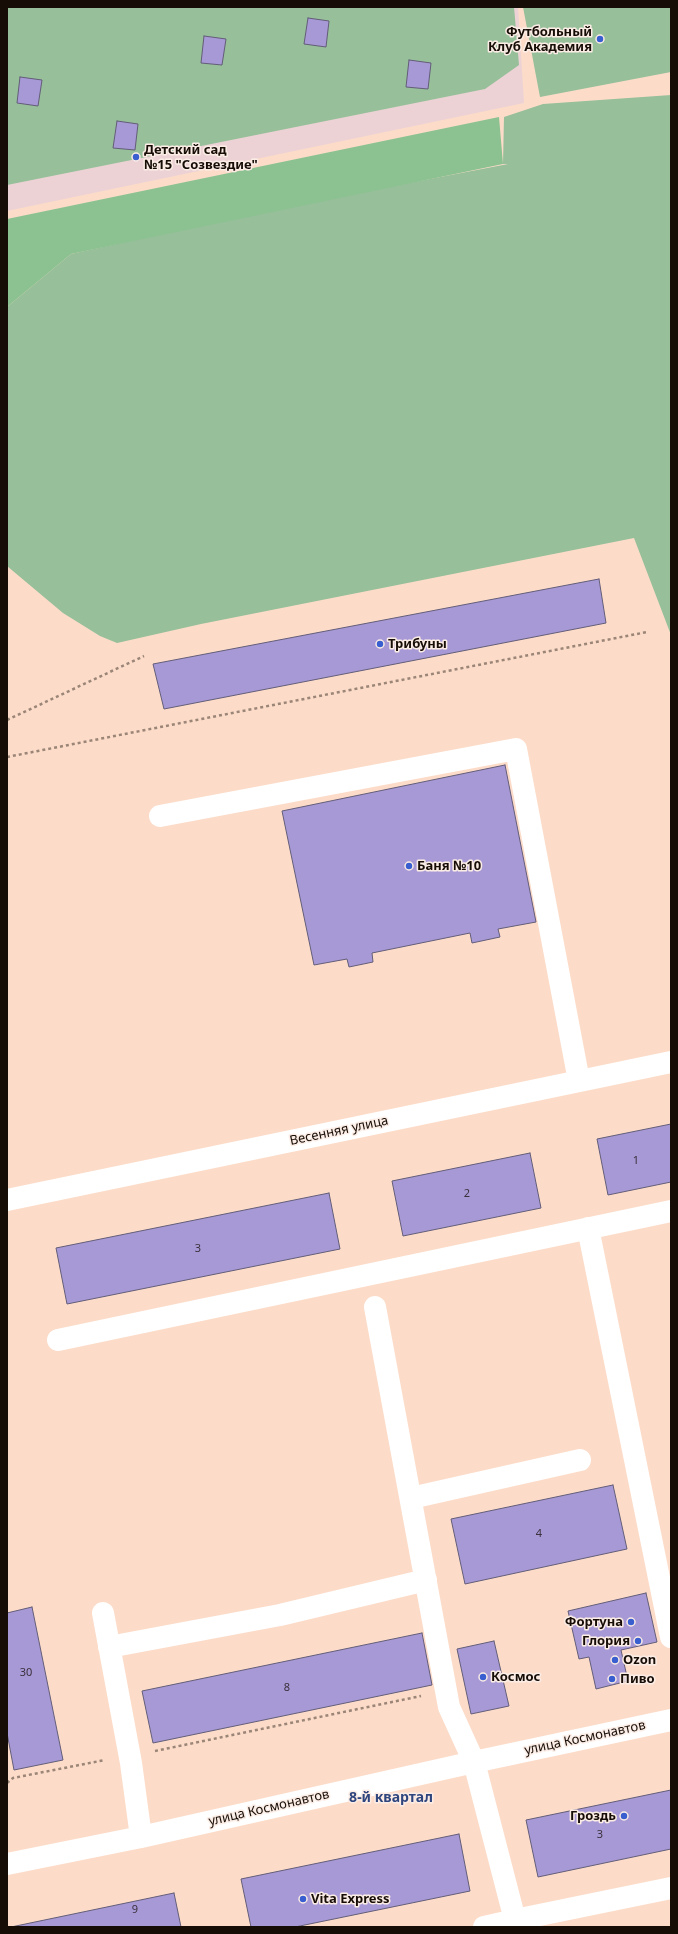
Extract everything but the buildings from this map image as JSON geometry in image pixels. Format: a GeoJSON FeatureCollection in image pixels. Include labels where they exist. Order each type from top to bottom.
{"type":"FeatureCollection","features":[{"type":"Feature","properties":{"kind":"street"},"geometry":{"type":"LineString","coordinates":[[160,816],[516,749],[579,1081]]}},
{"type":"Feature","properties":{"kind":"street","name":"Весенняя улица"},"geometry":{"type":"LineString","coordinates":[[7,1200],[671,1062]]}},
{"type":"Feature","properties":{"kind":"street"},"geometry":{"type":"LineString","coordinates":[[58,1340],[671,1211]]}},
{"type":"Feature","properties":{"kind":"street"},"geometry":{"type":"LineString","coordinates":[[588,1228],[671,1637]]}},
{"type":"Feature","properties":{"kind":"street"},"geometry":{"type":"LineString","coordinates":[[375,1307],[449,1707],[474,1762],[515,1920]]}},
{"type":"Feature","properties":{"kind":"street"},"geometry":{"type":"LineString","coordinates":[[411,1498],[580,1460]]}},
{"type":"Feature","properties":{"kind":"street"},"geometry":{"type":"LineString","coordinates":[[109,1648],[280,1614],[426,1580]]}},
{"type":"Feature","properties":{"kind":"street"},"geometry":{"type":"LineString","coordinates":[[103,1613],[130,1756],[141,1837]]}},
{"type":"Feature","properties":{"kind":"street","name":"улица Космонавтов"},"geometry":{"type":"LineString","coordinates":[[7,1864],[141,1837],[474,1762],[671,1720]]}},
{"type":"Feature","properties":{"kind":"street"},"geometry":{"type":"LineString","coordinates":[[484,1927],[671,1888]]}},
{"type":"Feature","properties":{"kind":"path"},"geometry":{"type":"LineString","coordinates":[[7,757],[647,632]]}},
{"type":"Feature","properties":{"kind":"path"},"geometry":{"type":"LineString","coordinates":[[7,720],[144,656]]}},
{"type":"Feature","properties":{"kind":"path"},"geometry":{"type":"LineString","coordinates":[[7,1783],[14,1778],[130,1756],[446,1691]]}},
{"type":"Feature","properties":{"kind":"shaded area","name":"Детский сад №15 \"Созвездие\""},"geometry":{"type":"Polygon","coordinates":[[[7,7],[518,7],[524,103],[7,211],[7,7]]]}},
{"type":"Feature","properties":{"kind":"green space","name":"Детский сад №15 \"Созвездие\""},"geometry":{"type":"Polygon","coordinates":[[[7,7],[514,7],[519,65],[485,89],[7,185],[7,7]]]}},
{"type":"Feature","properties":{"kind":"green space","name":"Футбольный Клуб Академия"},"geometry":{"type":"Polygon","coordinates":[[[523,7],[671,7],[671,72],[540,97],[523,7]]]}},
{"type":"Feature","properties":{"kind":"green space"},"geometry":{"type":"Polygon","coordinates":[[[671,95],[671,635],[634,538],[201,624],[117,643],[100,636],[63,613],[7,566],[7,307],[71,254],[279,208],[508,164],[503,164],[504,117],[543,104],[671,95]]]}},
{"type":"Feature","properties":{"kind":"green space"},"geometry":{"type":"Polygon","coordinates":[[[499,117],[503,164],[71,254],[7,307],[7,219],[499,117]]]}},
{"type":"Feature","properties":{"kind":"place","name":"Футбольный Клуб Академия"},"geometry":{"type":"Point","coordinates":[600,39]}},
{"type":"Feature","properties":{"kind":"place","name":"Детский сад №15 \"Созвездие\""},"geometry":{"type":"Point","coordinates":[136,157]}},
{"type":"Feature","properties":{"kind":"place","name":"Трибуны"},"geometry":{"type":"Point","coordinates":[380,644]}},
{"type":"Feature","properties":{"kind":"place","name":"Баня №10"},"geometry":{"type":"Point","coordinates":[409,866]}},
{"type":"Feature","properties":{"kind":"place","name":"Фортуна"},"geometry":{"type":"Point","coordinates":[631,1622]}},
{"type":"Feature","properties":{"kind":"place","name":"Глория"},"geometry":{"type":"Point","coordinates":[638,1641]}},
{"type":"Feature","properties":{"kind":"place","name":"Ozon"},"geometry":{"type":"Point","coordinates":[615,1660]}},
{"type":"Feature","properties":{"kind":"place","name":"Космос"},"geometry":{"type":"Point","coordinates":[483,1677]}},
{"type":"Feature","properties":{"kind":"place","name":"Пиво"},"geometry":{"type":"Point","coordinates":[612,1679]}},
{"type":"Feature","properties":{"kind":"place","name":"Гроздь"},"geometry":{"type":"Point","coordinates":[624,1816]}},
{"type":"Feature","properties":{"kind":"place","name":"Vita Express"},"geometry":{"type":"Point","coordinates":[303,1899]}},
{"type":"Feature","properties":{"kind":"district","name":"8-й квартал"},"geometry":{"type":"Point","coordinates":[391,1798]}}]}
